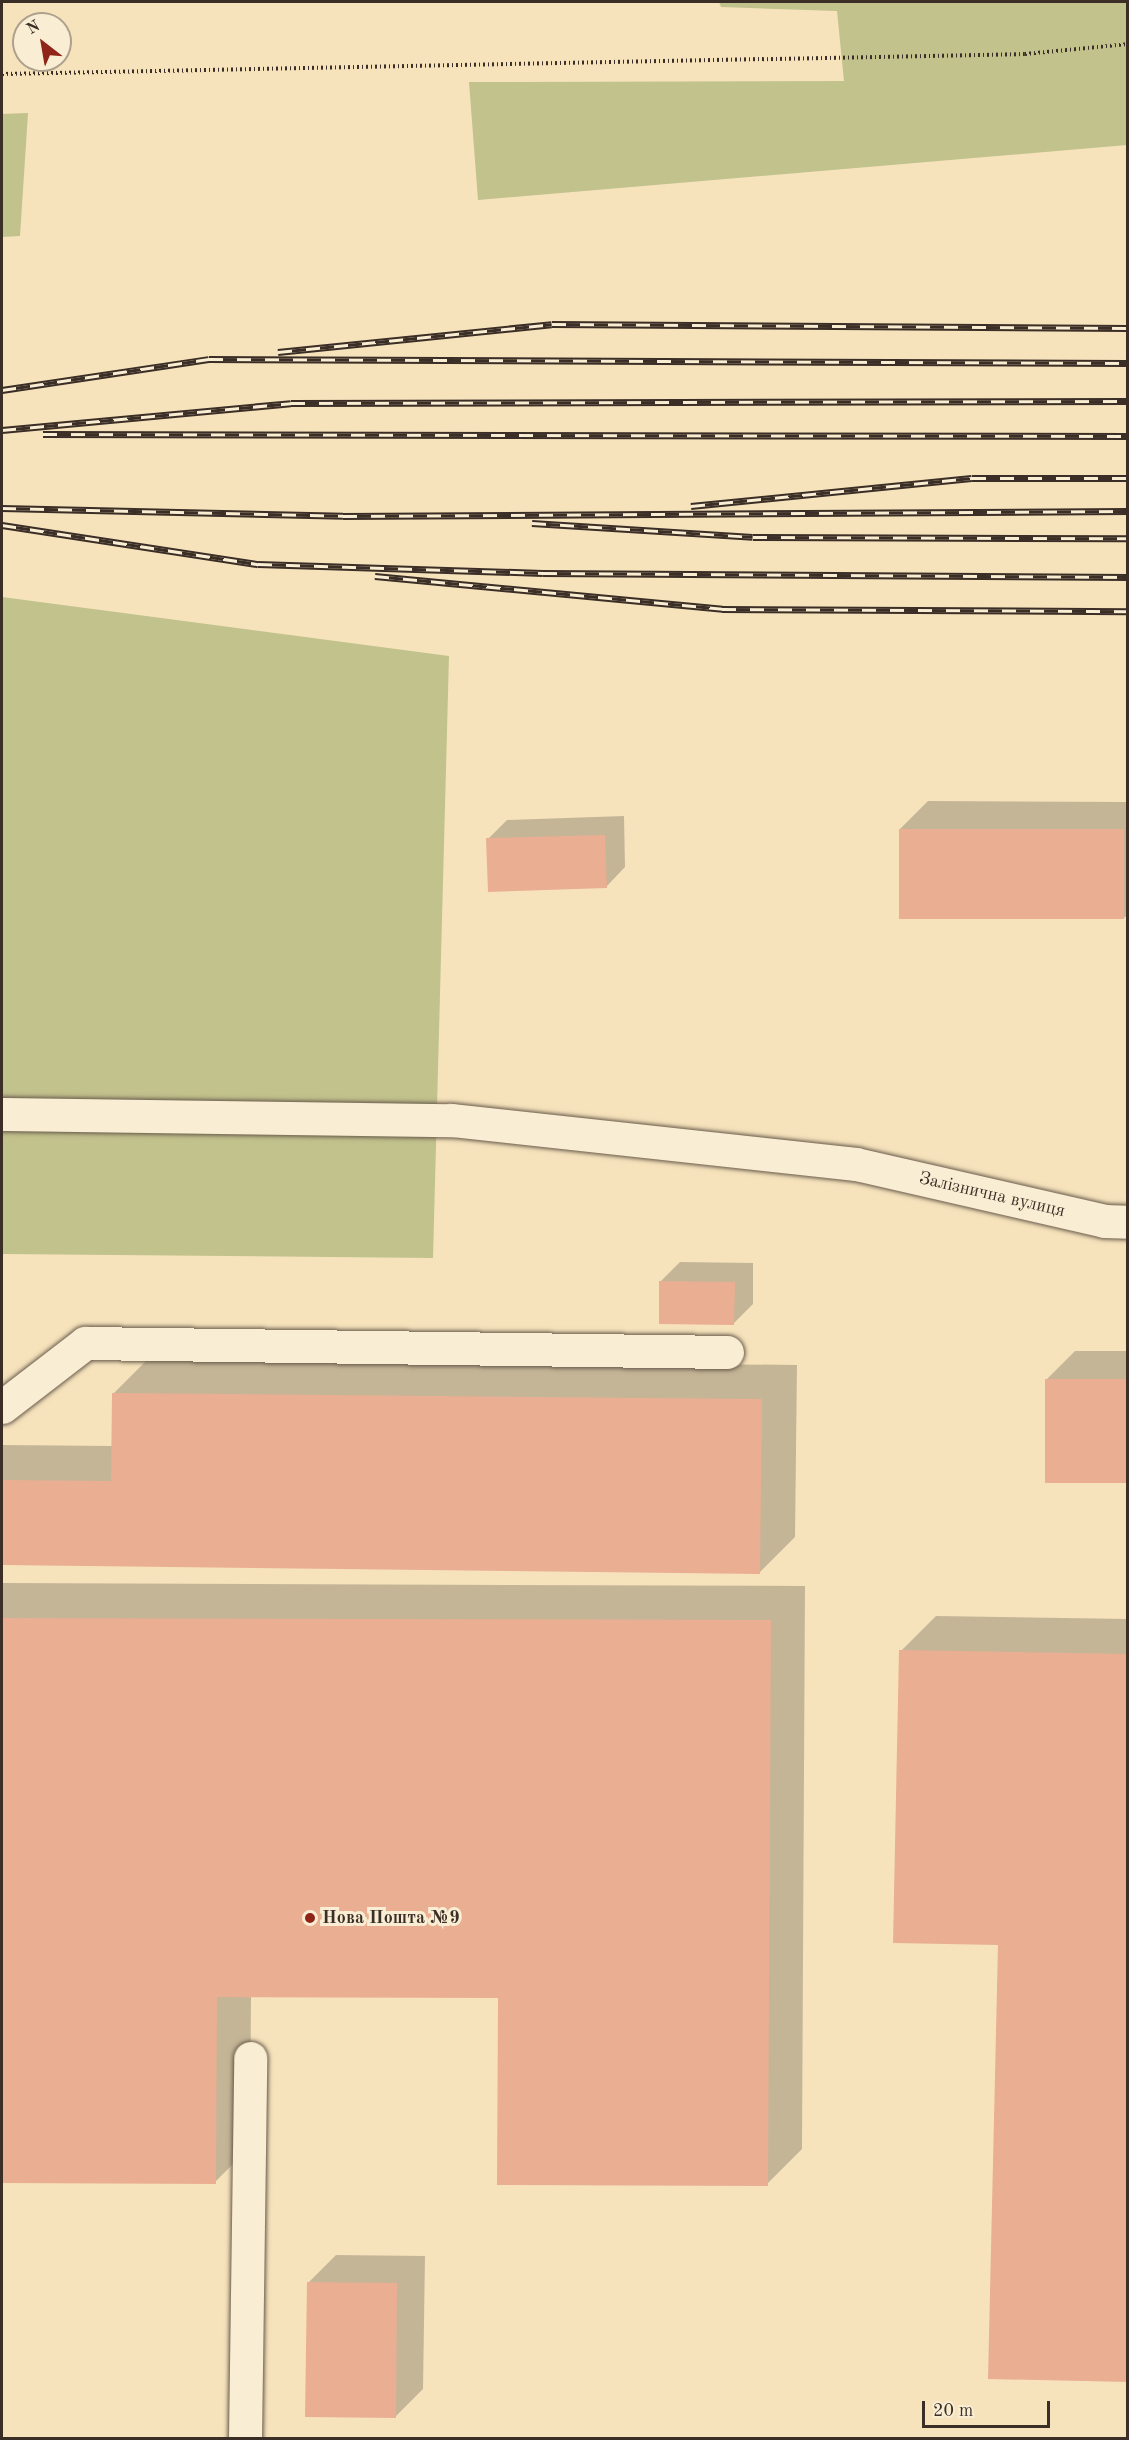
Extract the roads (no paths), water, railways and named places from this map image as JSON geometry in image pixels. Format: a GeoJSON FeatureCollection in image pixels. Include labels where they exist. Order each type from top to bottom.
{"type":"FeatureCollection","features":[{"type":"Feature","properties":{"kind":"street","name":"Залізнична вулиця"},"geometry":{"type":"LineString","coordinates":[[2,1114],[451,1120],[856,1164],[1104,1221],[1128,1222]]}},
{"type":"Feature","properties":{"kind":"street"},"geometry":{"type":"LineString","coordinates":[[2,1407],[85,1343],[727,1352]]}},
{"type":"Feature","properties":{"kind":"street"},"geometry":{"type":"LineString","coordinates":[[246,2439],[250,2058]]}},
{"type":"Feature","properties":{"kind":"railway"},"geometry":{"type":"LineString","coordinates":[[278,352],[552,324],[1128,328]]}},
{"type":"Feature","properties":{"kind":"railway"},"geometry":{"type":"LineString","coordinates":[[2,390],[209,359],[1128,363]]}},
{"type":"Feature","properties":{"kind":"railway"},"geometry":{"type":"LineString","coordinates":[[2,430],[291,403],[1128,401]]}},
{"type":"Feature","properties":{"kind":"railway"},"geometry":{"type":"LineString","coordinates":[[43,434],[1128,436]]}},
{"type":"Feature","properties":{"kind":"railway"},"geometry":{"type":"LineString","coordinates":[[691,506],[972,478],[1128,478]]}},
{"type":"Feature","properties":{"kind":"railway"},"geometry":{"type":"LineString","coordinates":[[2,508],[343,516],[1128,511]]}},
{"type":"Feature","properties":{"kind":"railway"},"geometry":{"type":"LineString","coordinates":[[532,523],[753,537],[1128,538]]}},
{"type":"Feature","properties":{"kind":"railway"},"geometry":{"type":"LineString","coordinates":[[2,525],[258,564],[543,573],[1128,577]]}},
{"type":"Feature","properties":{"kind":"railway"},"geometry":{"type":"LineString","coordinates":[[375,576],[722,609],[1128,611]]}},
{"type":"Feature","properties":{"kind":"place","name":"Нова Пошта №9"},"geometry":{"type":"Point","coordinates":[310,1918]}}]}
